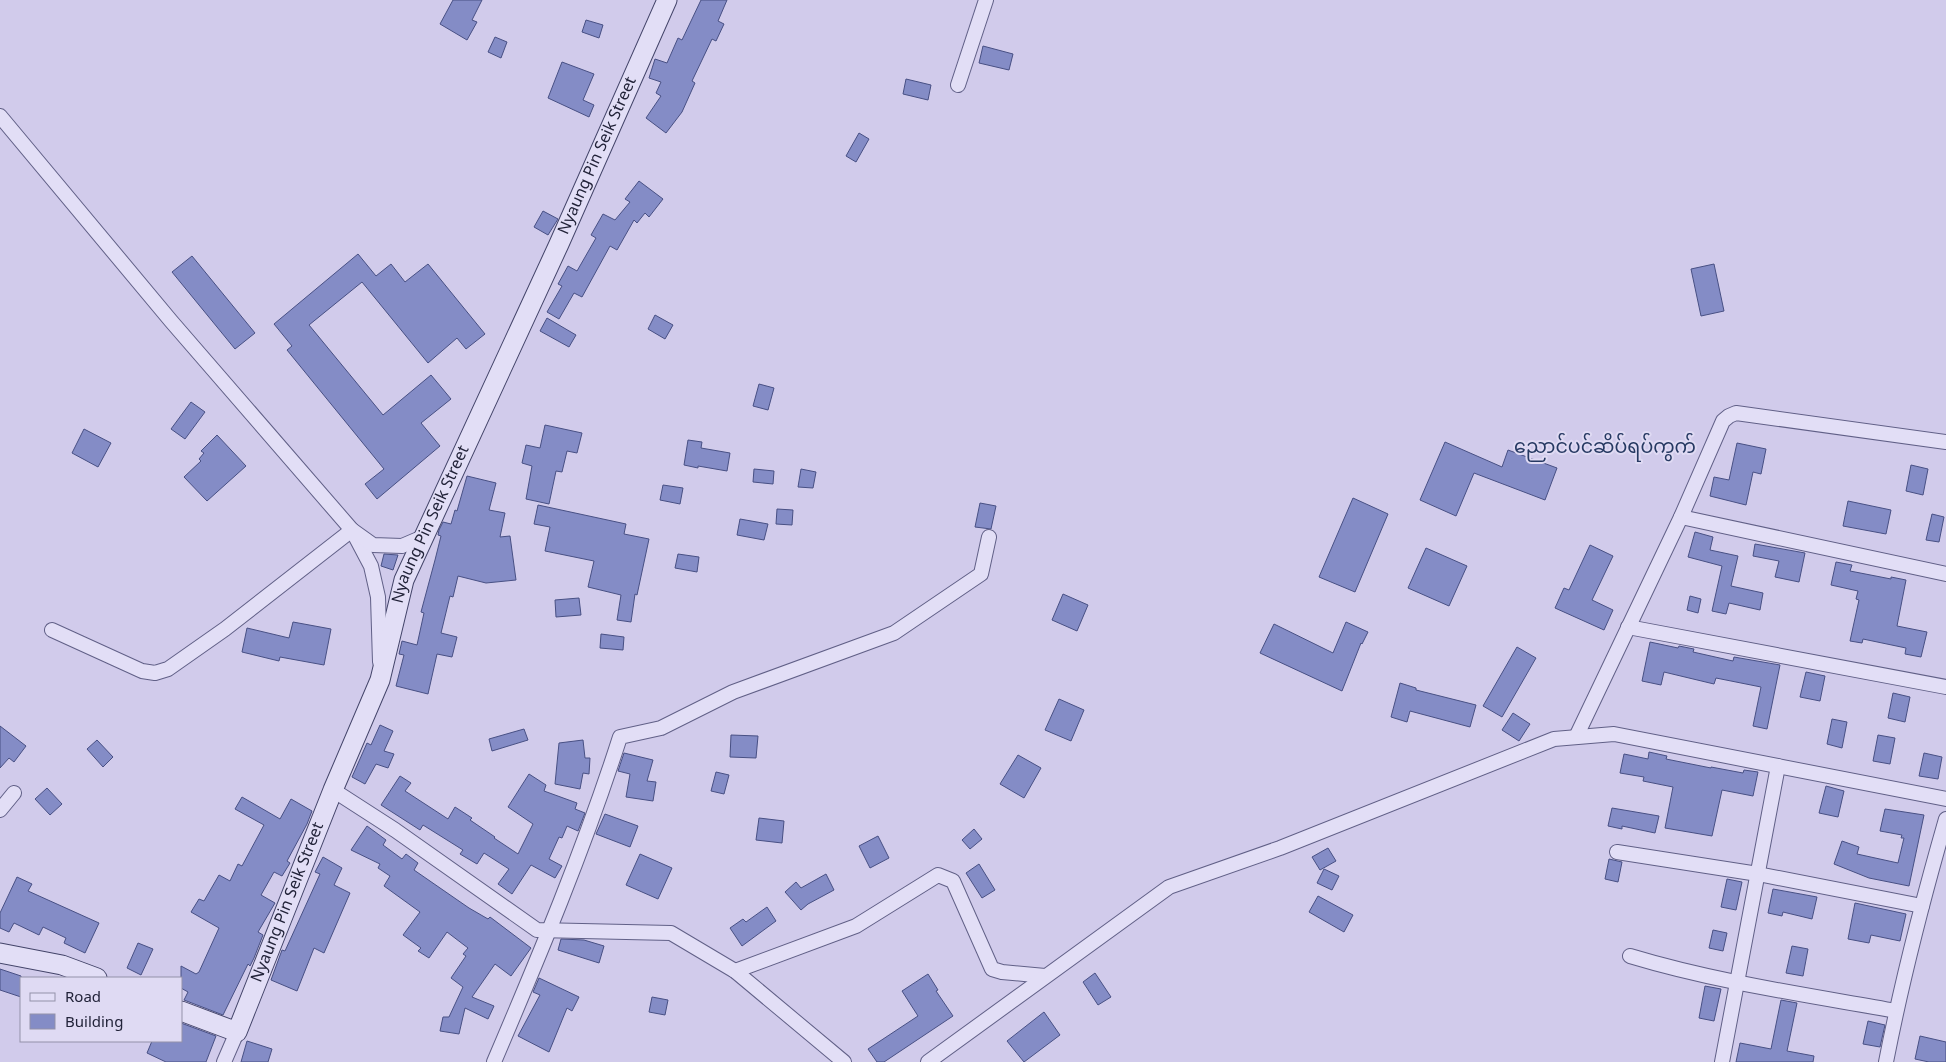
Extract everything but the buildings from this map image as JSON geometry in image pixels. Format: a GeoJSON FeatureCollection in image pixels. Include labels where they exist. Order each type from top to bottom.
{"type":"FeatureCollection","features":[{"type":"Feature","properties":{"kind":"street","name":"Nyaung Pin Seik Street"},"geometry":{"type":"LineString","coordinates":[[224,1062],[332,790],[380,680],[404,580],[559,244],[667,0]]}},
{"type":"Feature","properties":{"kind":"street"},"geometry":{"type":"LineString","coordinates":[[958,85],[986,0]]}},
{"type":"Feature","properties":{"kind":"street"},"geometry":{"type":"LineString","coordinates":[[0,116],[171,321],[352,530],[371,566],[378,598],[380,680]]}},
{"type":"Feature","properties":{"kind":"street"},"geometry":{"type":"LineString","coordinates":[[1576,737],[1681,517],[1723,421],[1729,416],[1736,413],[1946,442]]}},
{"type":"Feature","properties":{"kind":"street"},"geometry":{"type":"LineString","coordinates":[[1681,517],[1946,574]]}},
{"type":"Feature","properties":{"kind":"street"},"geometry":{"type":"LineString","coordinates":[[352,530],[373,545],[402,546],[423,537]]}},
{"type":"Feature","properties":{"kind":"street"},"geometry":{"type":"LineString","coordinates":[[52,630],[142,670],[155,672],[168,669],[225,629],[352,530]]}},
{"type":"Feature","properties":{"kind":"street"},"geometry":{"type":"LineString","coordinates":[[494,1062],[551,930],[594,816],[620,737],[661,728],[733,692],[894,633],[981,574],[988,537]]}},
{"type":"Feature","properties":{"kind":"street"},"geometry":{"type":"LineString","coordinates":[[1628,627],[1946,687]]}},
{"type":"Feature","properties":{"kind":"street"},"geometry":{"type":"LineString","coordinates":[[928,1062],[1169,887],[1280,848],[1554,739],[1614,734],[1946,799]]}},
{"type":"Feature","properties":{"kind":"street"},"geometry":{"type":"LineString","coordinates":[[1722,1062],[1778,766]]}},
{"type":"Feature","properties":{"kind":"street"},"geometry":{"type":"LineString","coordinates":[[332,790],[395,830],[537,930],[670,933],[735,971],[844,1062]]}},
{"type":"Feature","properties":{"kind":"street"},"geometry":{"type":"LineString","coordinates":[[0,810],[14,793]]}},
{"type":"Feature","properties":{"kind":"street"},"geometry":{"type":"LineString","coordinates":[[1886,1062],[1896,1011],[1946,819]]}},
{"type":"Feature","properties":{"kind":"street"},"geometry":{"type":"LineString","coordinates":[[1617,852],[1758,874],[1922,906]]}},
{"type":"Feature","properties":{"kind":"street"},"geometry":{"type":"LineString","coordinates":[[735,971],[856,926],[938,875],[954,881],[992,969],[1002,972],[1045,976]]}},
{"type":"Feature","properties":{"kind":"street"},"geometry":{"type":"LineString","coordinates":[[0,953],[62,965],[94,977]]}},
{"type":"Feature","properties":{"kind":"street"},"geometry":{"type":"LineString","coordinates":[[1630,956],[1737,982],[1896,1011]]}},
{"type":"Feature","properties":{"kind":"street"},"geometry":{"type":"LineString","coordinates":[[182,1011],[237,1032]]}},
{"type":"Feature","properties":{"kind":"district","name":"ညောင်ပင်ဆိပ်ရပ်ကွက်"},"geometry":{"type":"Point","coordinates":[1605,448]}}]}
